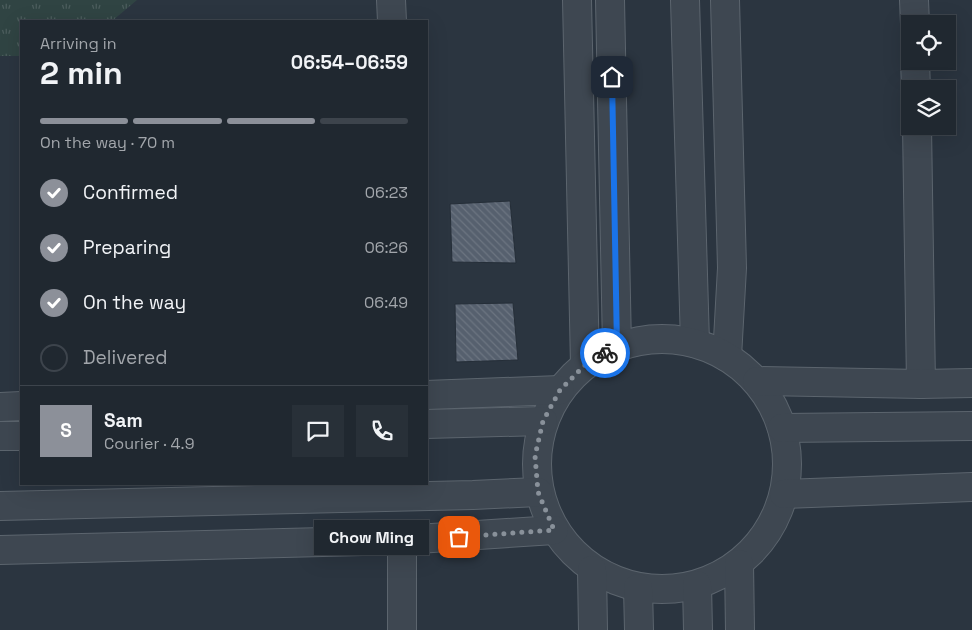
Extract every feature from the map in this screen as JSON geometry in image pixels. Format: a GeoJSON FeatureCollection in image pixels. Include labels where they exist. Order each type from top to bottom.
{"type":"FeatureCollection","features":[{"type":"Feature","properties":{"kind":"street"},"geometry":{"type":"LineString","coordinates":[[391,0],[392,20]]}},
{"type":"Feature","properties":{"kind":"street"},"geometry":{"type":"LineString","coordinates":[[577,0],[585,365]]}},
{"type":"Feature","properties":{"kind":"street"},"geometry":{"type":"LineString","coordinates":[[610,0],[617,347]]}},
{"type":"Feature","properties":{"kind":"street"},"geometry":{"type":"LineString","coordinates":[[684,0],[695,344]]}},
{"type":"Feature","properties":{"kind":"street"},"geometry":{"type":"LineString","coordinates":[[725,0],[732,268],[727,357]]}},
{"type":"Feature","properties":{"kind":"street"},"geometry":{"type":"LineString","coordinates":[[914,0],[915,15]]}},
{"type":"Feature","properties":{"kind":"street"},"geometry":{"type":"LineString","coordinates":[[917,135],[921,384]]}},
{"type":"Feature","properties":{"kind":"street"},"geometry":{"type":"LineString","coordinates":[[656,339],[695,344],[727,357],[743,368],[756,381],[772,403],[782,428],[787,450],[788,473],[784,494],[774,521],[759,545],[739,564],[697,585],[668,590],[638,588],[592,570],[571,552],[554,530],[538,492],[535,456],[543,421],[560,390],[585,365],[617,347],[656,339]]}},
{"type":"Feature","properties":{"kind":"street"},"geometry":{"type":"LineString","coordinates":[[756,381],[972,383]]}},
{"type":"Feature","properties":{"kind":"street"},"geometry":{"type":"LineString","coordinates":[[428,395],[560,390]]}},
{"type":"Feature","properties":{"kind":"street"},"geometry":{"type":"LineString","coordinates":[[0,407],[20,406]]}},
{"type":"Feature","properties":{"kind":"street"},"geometry":{"type":"LineString","coordinates":[[428,424],[543,421]]}},
{"type":"Feature","properties":{"kind":"street"},"geometry":{"type":"LineString","coordinates":[[782,428],[972,426]]}},
{"type":"Feature","properties":{"kind":"street"},"geometry":{"type":"LineString","coordinates":[[0,436],[20,436]]}},
{"type":"Feature","properties":{"kind":"street"},"geometry":{"type":"LineString","coordinates":[[784,494],[972,487]]}},
{"type":"Feature","properties":{"kind":"street"},"geometry":{"type":"LineString","coordinates":[[0,506],[538,492]]}},
{"type":"Feature","properties":{"kind":"street"},"geometry":{"type":"LineString","coordinates":[[0,550],[402,540],[554,530]]}},
{"type":"Feature","properties":{"kind":"street"},"geometry":{"type":"LineString","coordinates":[[402,540],[402,630]]}},
{"type":"Feature","properties":{"kind":"street"},"geometry":{"type":"LineString","coordinates":[[739,564],[740,630]]}},
{"type":"Feature","properties":{"kind":"street"},"geometry":{"type":"LineString","coordinates":[[592,570],[593,630]]}},
{"type":"Feature","properties":{"kind":"street"},"geometry":{"type":"LineString","coordinates":[[697,585],[698,630]]}},
{"type":"Feature","properties":{"kind":"street"},"geometry":{"type":"LineString","coordinates":[[638,588],[639,630]]}},
{"type":"Feature","properties":{"kind":"green space"},"geometry":{"type":"Polygon","coordinates":[[[0,0],[137,0],[113,20],[20,20],[20,56],[0,56],[0,0]]]}},
{"type":"Feature","properties":{"kind":"building"},"geometry":{"type":"Polygon","coordinates":[[[510,201],[516,263],[452,262],[450,204],[510,201]]]}},
{"type":"Feature","properties":{"kind":"building"},"geometry":{"type":"Polygon","coordinates":[[[513,303],[518,360],[456,362],[455,304],[513,303]]]}},
{"type":"Feature","properties":{"kind":"way so far"},"geometry":{"type":"LineString","coordinates":[[459,537],[554,530],[538,492],[535,456],[543,421],[560,390],[585,365],[605,353]]}},
{"type":"Feature","properties":{"kind":"place","name":"Chow Ming"},"geometry":{"type":"Point","coordinates":[459,537]}},
{"type":"Feature","properties":{"kind":"route"},"geometry":{"type":"LineString","coordinates":[[605,353],[617,347],[612,77]]}}]}
